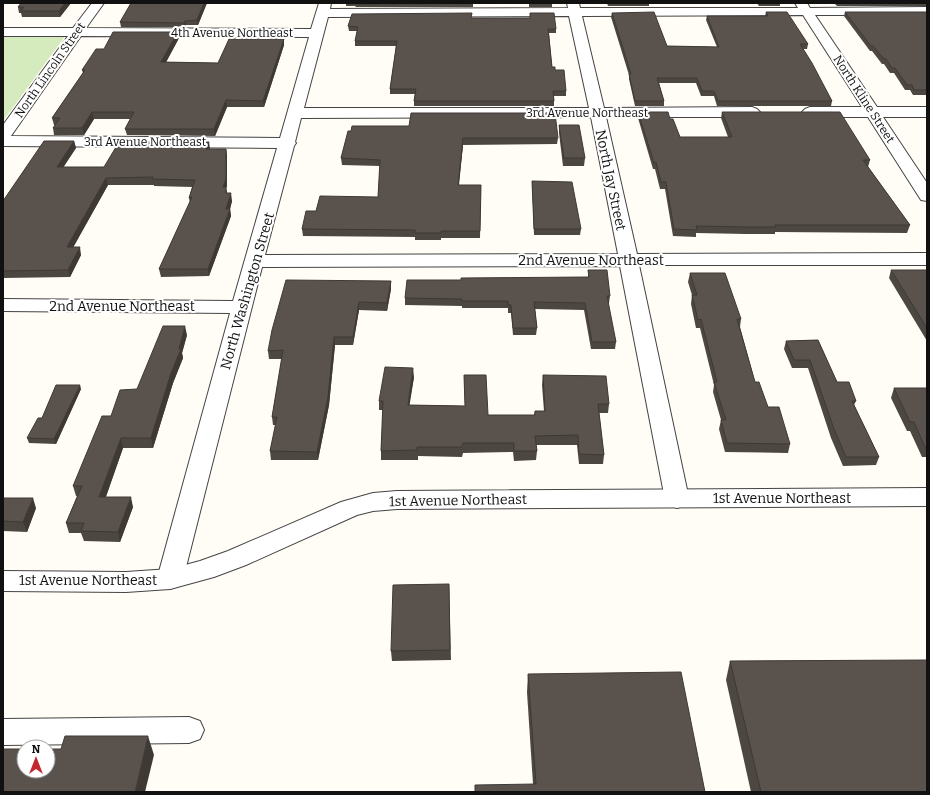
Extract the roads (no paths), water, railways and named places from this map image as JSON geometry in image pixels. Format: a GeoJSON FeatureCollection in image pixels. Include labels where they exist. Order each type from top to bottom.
{"type":"FeatureCollection","features":[{"type":"Feature","properties":{"kind":"street","name":"North Lincoln Street"},"geometry":{"type":"LineString","coordinates":[[3,136],[98,3]]}},
{"type":"Feature","properties":{"kind":"street"},"geometry":{"type":"LineString","coordinates":[[324,8],[803,7],[927,11]]}},
{"type":"Feature","properties":{"kind":"street","name":"North Kline Street"},"geometry":{"type":"LineString","coordinates":[[803,7],[927,196]]}},
{"type":"Feature","properties":{"kind":"street","name":"North Washington Street"},"geometry":{"type":"LineString","coordinates":[[170,579],[254,262],[324,8]]}},
{"type":"Feature","properties":{"kind":"street","name":"North Jay Street"},"geometry":{"type":"LineString","coordinates":[[574,8],[678,499]]}},
{"type":"Feature","properties":{"kind":"street","name":"4th Avenue Northeast"},"geometry":{"type":"LineString","coordinates":[[3,32],[316,33]]}},
{"type":"Feature","properties":{"kind":"street","name":"3rd Avenue Northeast"},"geometry":{"type":"LineString","coordinates":[[295,113],[764,112]]}},
{"type":"Feature","properties":{"kind":"street"},"geometry":{"type":"LineString","coordinates":[[795,112],[927,112]]}},
{"type":"Feature","properties":{"kind":"street","name":"3rd Avenue Northeast"},"geometry":{"type":"LineString","coordinates":[[3,141],[288,143]]}},
{"type":"Feature","properties":{"kind":"street","name":"2nd Avenue Northeast"},"geometry":{"type":"LineString","coordinates":[[254,262],[627,259],[927,259]]}},
{"type":"Feature","properties":{"kind":"street","name":"2nd Avenue Northeast"},"geometry":{"type":"LineString","coordinates":[[3,305],[242,307]]}},
{"type":"Feature","properties":{"kind":"street","name":"1st Avenue Northeast"},"geometry":{"type":"LineString","coordinates":[[3,581],[126,582],[170,579],[205,570],[237,558],[350,508],[373,502],[398,500],[927,497]]}},
{"type":"Feature","properties":{"kind":"street"},"geometry":{"type":"LineString","coordinates":[[3,732],[189,730]]}}]}
